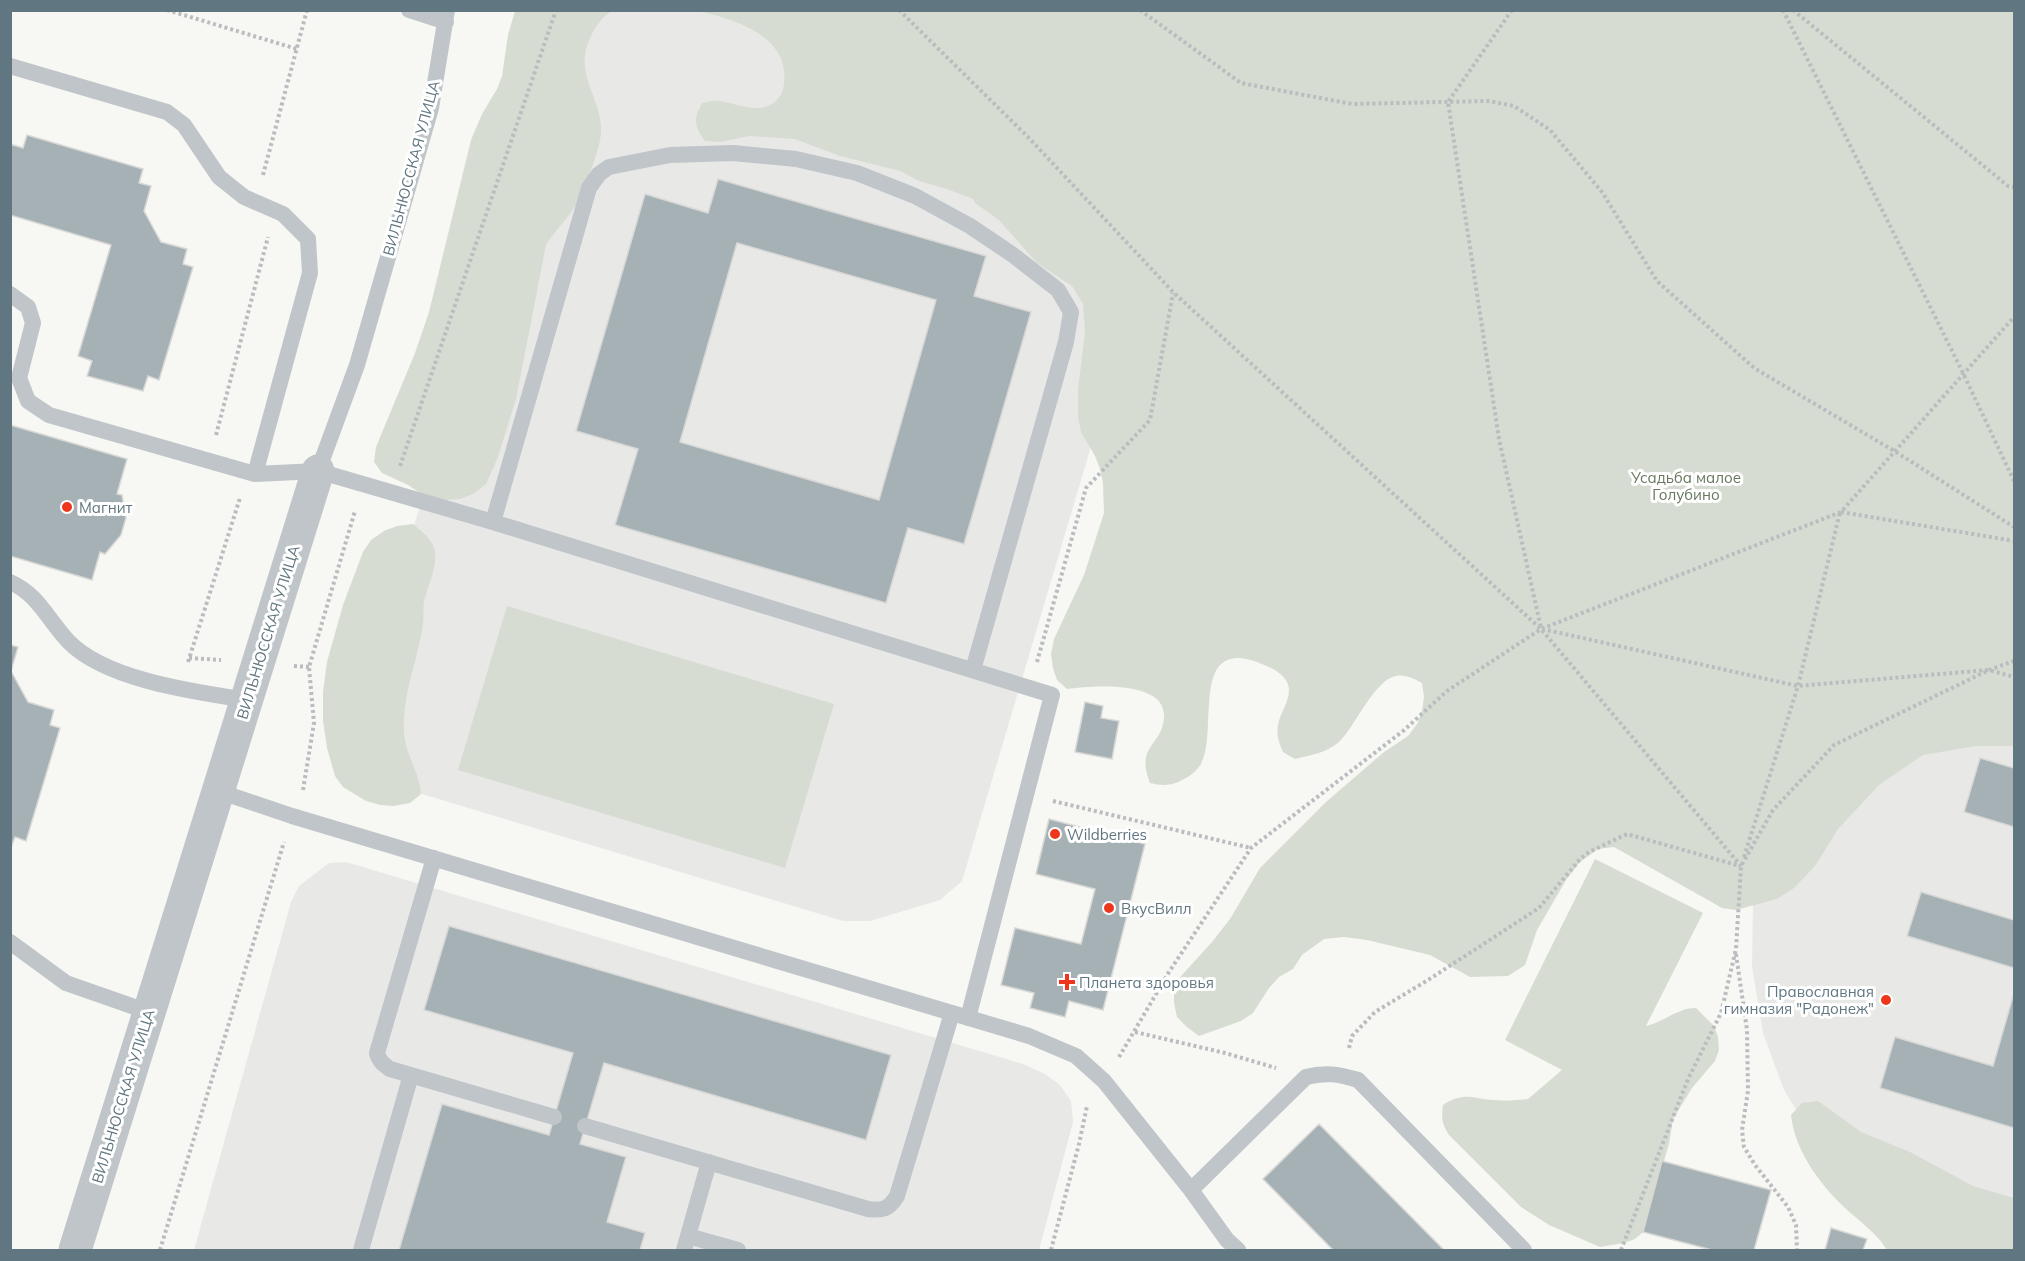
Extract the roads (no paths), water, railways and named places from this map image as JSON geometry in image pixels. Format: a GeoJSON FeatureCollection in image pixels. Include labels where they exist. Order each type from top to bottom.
{"type":"FeatureCollection","features":[{"type":"Feature","properties":{"kind":"street","name":"ВИЛЬНЮССКАЯ УЛИЦА"},"geometry":{"type":"LineString","coordinates":[[75,1251],[318,471]]}},
{"type":"Feature","properties":{"kind":"lane"},"geometry":{"type":"LineString","coordinates":[[409,10],[446,16]]}},
{"type":"Feature","properties":{"kind":"lane","name":"ВИЛЬНЮССКАЯ УЛИЦА"},"geometry":{"type":"LineString","coordinates":[[318,471],[357,365],[431,108],[446,16]]}},
{"type":"Feature","properties":{"kind":"lane"},"geometry":{"type":"LineString","coordinates":[[10,66],[167,112],[184,125],[219,177],[244,197],[283,214],[308,239],[310,273],[255,474]]}},
{"type":"Feature","properties":{"kind":"lane"},"geometry":{"type":"LineString","coordinates":[[493,522],[589,188],[599,174],[609,167],[670,155],[733,153],[796,159],[857,173],[915,196],[979,232],[1058,290],[1071,312],[1066,342],[973,670]]}},
{"type":"Feature","properties":{"kind":"lane"},"geometry":{"type":"LineString","coordinates":[[10,294],[28,307],[33,323],[19,378],[28,401],[49,415],[255,474],[318,471],[493,522],[1052,694],[1026,794],[960,1015],[897,1196],[891,1206],[881,1210],[868,1209],[585,1126]]}},
{"type":"Feature","properties":{"kind":"lane"},"geometry":{"type":"LineString","coordinates":[[10,582],[21,586],[39,602],[68,641],[83,653],[107,666],[180,689],[247,700]]}},
{"type":"Feature","properties":{"kind":"lane"},"geometry":{"type":"LineString","coordinates":[[218,791],[292,816],[1029,1036],[1076,1056],[1104,1081],[1191,1190],[1227,1240],[1238,1251]]}},
{"type":"Feature","properties":{"kind":"lane"},"geometry":{"type":"LineString","coordinates":[[434,858],[377,1053],[381,1063],[390,1069],[554,1117]]}},
{"type":"Feature","properties":{"kind":"lane"},"geometry":{"type":"LineString","coordinates":[[10,942],[66,983],[149,1012]]}},
{"type":"Feature","properties":{"kind":"lane"},"geometry":{"type":"LineString","coordinates":[[1191,1190],[1306,1077],[1323,1073],[1341,1075],[1358,1080],[1524,1251]]}},
{"type":"Feature","properties":{"kind":"lane"},"geometry":{"type":"LineString","coordinates":[[361,1251],[411,1075]]}},
{"type":"Feature","properties":{"kind":"lane"},"geometry":{"type":"LineString","coordinates":[[709,1162],[686,1243],[738,1251]]}},
{"type":"Feature","properties":{"kind":"place","name":"Магнит"},"geometry":{"type":"Point","coordinates":[67,507]}},
{"type":"Feature","properties":{"kind":"place","name":"Wildberries"},"geometry":{"type":"Point","coordinates":[1055,834]}},
{"type":"Feature","properties":{"kind":"place","name":"ВкусВилл"},"geometry":{"type":"Point","coordinates":[1109,908]}},
{"type":"Feature","properties":{"kind":"place","name":"Планета здоровья"},"geometry":{"type":"Point","coordinates":[1067,982]}},
{"type":"Feature","properties":{"kind":"place","name":"Православная гимназия \"Радонеж\""},"geometry":{"type":"Point","coordinates":[1886,1000]}},
{"type":"Feature","properties":{"kind":"park label","name":"Усадьба малое Голубино"},"geometry":{"type":"Point","coordinates":[1686,486]}}]}
